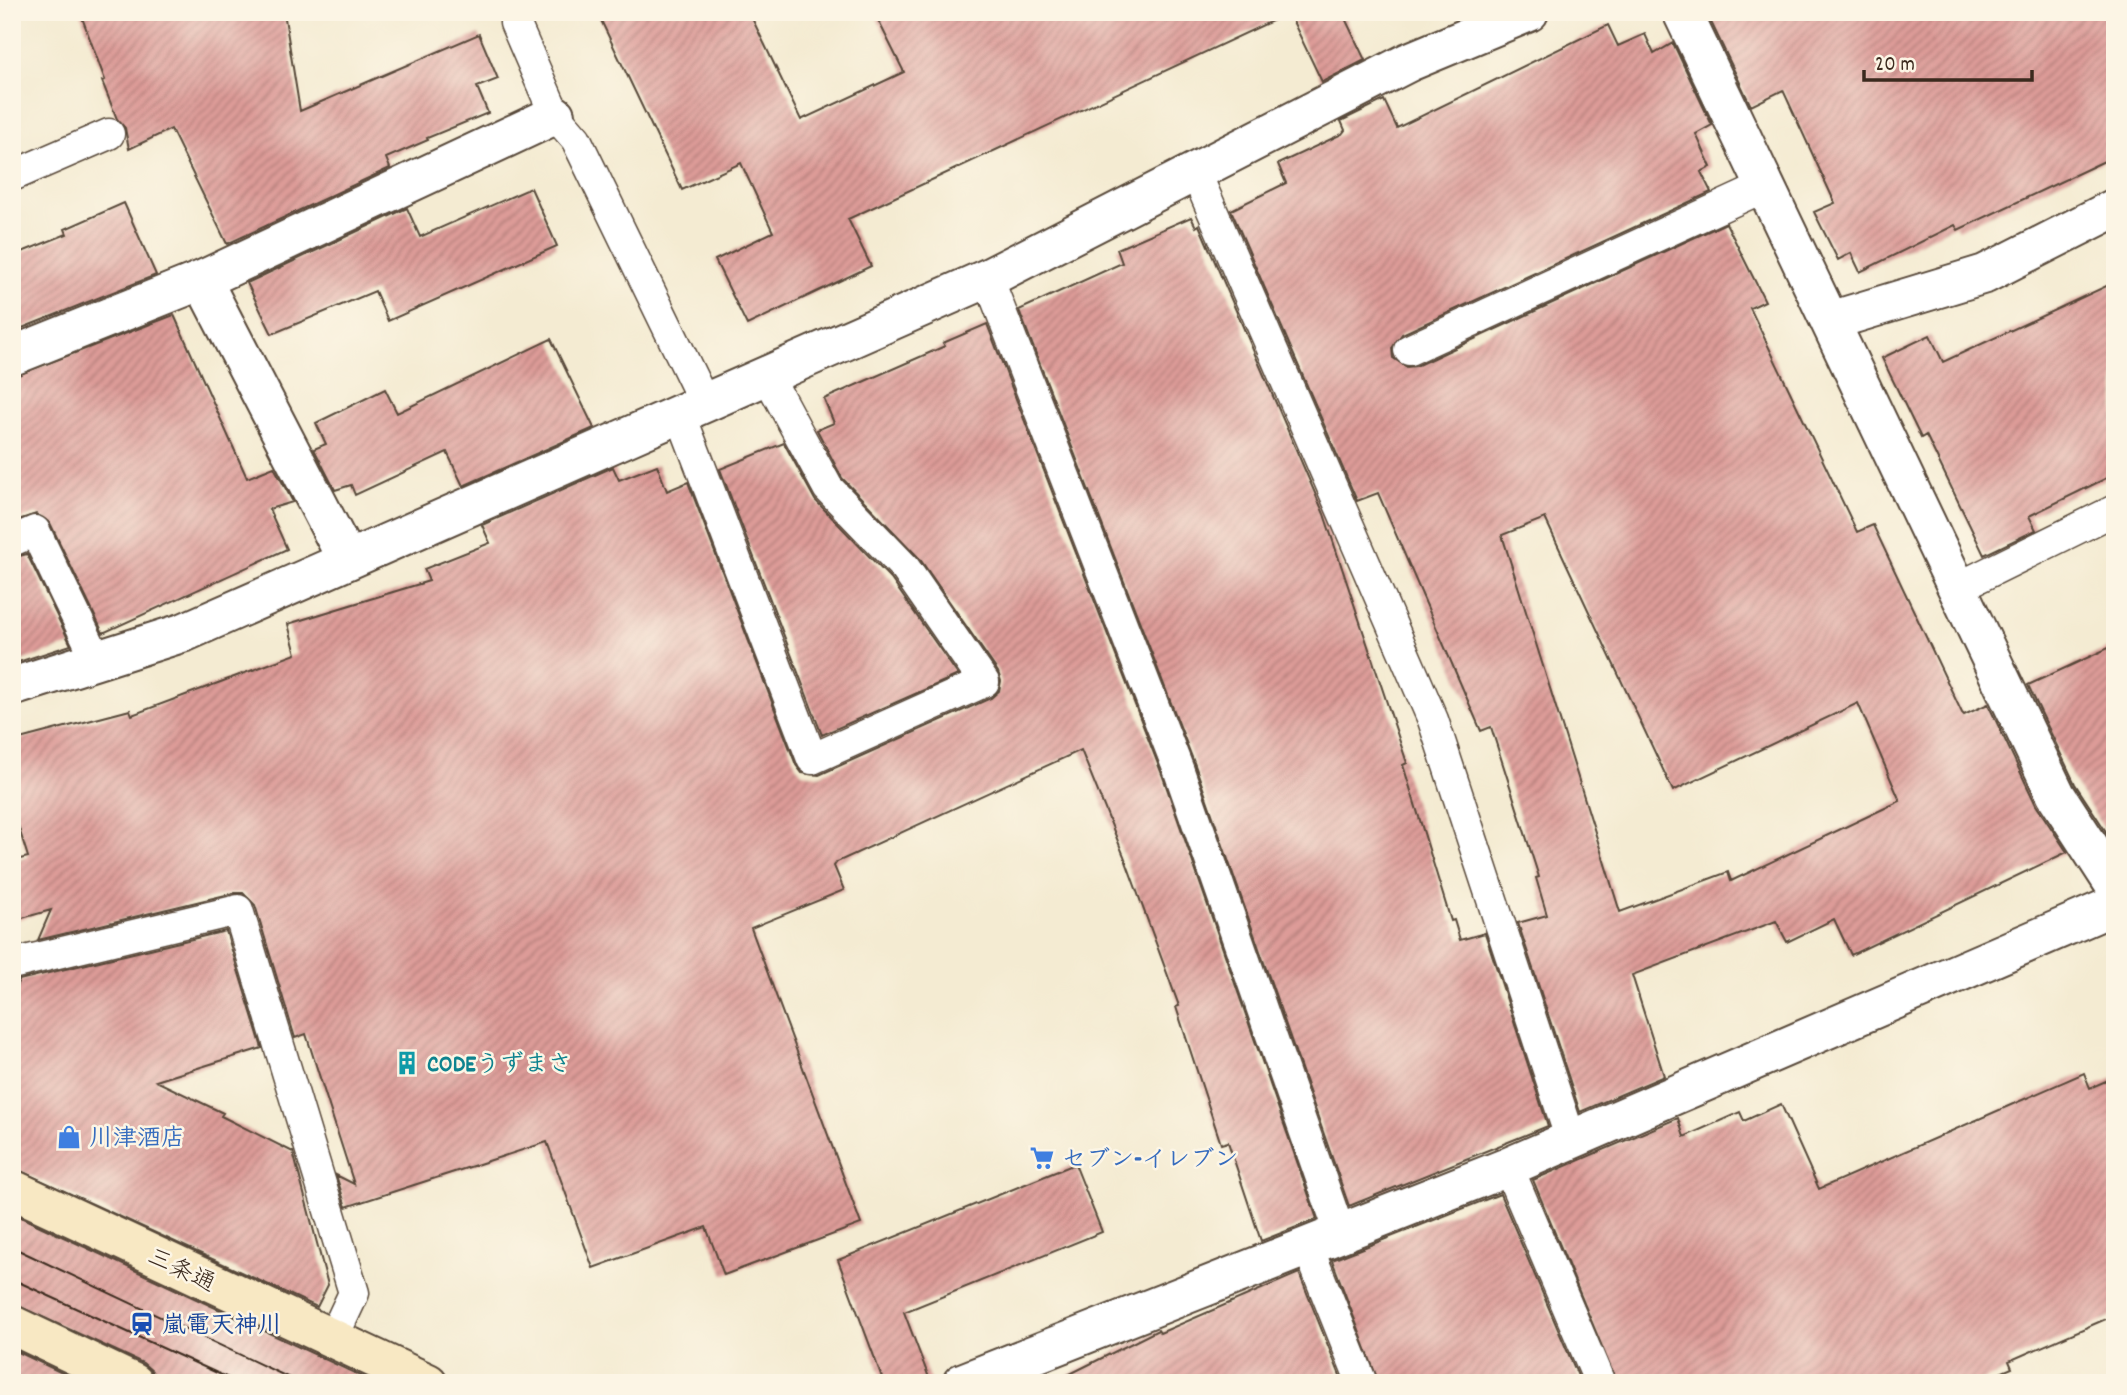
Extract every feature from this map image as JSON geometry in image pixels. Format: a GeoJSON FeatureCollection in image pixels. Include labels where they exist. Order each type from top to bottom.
{"type":"FeatureCollection","features":[{"type":"Feature","properties":{"kind":"main road","name":"三条通"},"geometry":{"type":"LineString","coordinates":[[12,1189],[428,1383]]}},
{"type":"Feature","properties":{"kind":"main road"},"geometry":{"type":"LineString","coordinates":[[12,1325],[134,1383]]}},
{"type":"Feature","properties":{"kind":"street"},"geometry":{"type":"LineString","coordinates":[[12,687],[185,632],[988,278],[1409,62],[1530,12]]}},
{"type":"Feature","properties":{"kind":"street"},"geometry":{"type":"LineString","coordinates":[[1682,12],[1959,587],[2056,795],[2115,886]]}},
{"type":"Feature","properties":{"kind":"street"},"geometry":{"type":"LineString","coordinates":[[12,356],[202,280],[555,115]]}},
{"type":"Feature","properties":{"kind":"street"},"geometry":{"type":"LineString","coordinates":[[1830,321],[1985,274],[2115,208]]}},
{"type":"Feature","properties":{"kind":"street"},"geometry":{"type":"LineString","coordinates":[[202,280],[347,560]]}},
{"type":"Feature","properties":{"kind":"street"},"geometry":{"type":"LineString","coordinates":[[962,1383],[1508,1167],[2115,905]]}},
{"type":"Feature","properties":{"kind":"lane"},"geometry":{"type":"LineString","coordinates":[[515,23],[555,115],[576,139],[692,407],[812,759],[984,682],[905,568],[828,488],[767,375]]}},
{"type":"Feature","properties":{"kind":"lane"},"geometry":{"type":"LineString","coordinates":[[12,176],[109,134]]}},
{"type":"Feature","properties":{"kind":"lane"},"geometry":{"type":"LineString","coordinates":[[1195,171],[1433,720],[1571,1140]]}},
{"type":"Feature","properties":{"kind":"lane"},"geometry":{"type":"LineString","coordinates":[[1409,350],[1766,186]]}},
{"type":"Feature","properties":{"kind":"lane"},"geometry":{"type":"LineString","coordinates":[[988,278],[1179,772],[1324,1239],[1363,1383]]}},
{"type":"Feature","properties":{"kind":"lane"},"geometry":{"type":"LineString","coordinates":[[1959,587],[2115,510]]}},
{"type":"Feature","properties":{"kind":"lane"},"geometry":{"type":"LineString","coordinates":[[12,541],[35,531],[97,660]]}},
{"type":"Feature","properties":{"kind":"lane"},"geometry":{"type":"LineString","coordinates":[[12,964],[238,911],[354,1293],[332,1340]]}},
{"type":"Feature","properties":{"kind":"lane"},"geometry":{"type":"LineString","coordinates":[[1508,1167],[1600,1383]]}},
{"type":"Feature","properties":{"kind":"building"},"geometry":{"type":"Polygon","coordinates":[[[80,12],[284,12],[300,111],[479,34],[498,79],[477,87],[488,113],[386,158],[390,168],[227,244],[171,129],[129,149],[125,128],[117,119],[102,81],[105,80],[80,12]]]}},
{"type":"Feature","properties":{"kind":"building"},"geometry":{"type":"Polygon","coordinates":[[[597,12],[749,12],[801,120],[904,72],[874,12],[1342,12],[1365,60],[1322,82],[1289,13],[848,219],[871,266],[747,325],[715,260],[773,232],[741,163],[682,190],[597,12]]]}},
{"type":"Feature","properties":{"kind":"building"},"geometry":{"type":"Polygon","coordinates":[[[1728,12],[2115,12],[2115,156],[1958,230],[1955,225],[1860,272],[1851,253],[1838,260],[1814,212],[1835,203],[1783,90],[1751,106],[1711,22],[1728,12]]]}},
{"type":"Feature","properties":{"kind":"building"},"geometry":{"type":"Polygon","coordinates":[[[1608,25],[1618,46],[1645,34],[1654,54],[1673,43],[1712,125],[1696,134],[1711,167],[1701,172],[1711,192],[1402,334],[1392,348],[1393,358],[1407,367],[1416,366],[1726,223],[1765,301],[1750,308],[1857,532],[1873,525],[1962,713],[1964,715],[1988,704],[2036,805],[2067,852],[1851,955],[1834,919],[1787,942],[1776,921],[1632,975],[1664,1076],[1580,1112],[1518,923],[1547,915],[1536,878],[1539,877],[1491,727],[1481,731],[1378,493],[1357,501],[1231,210],[1286,183],[1278,164],[1342,134],[1345,130],[1341,121],[1384,100],[1397,128],[1608,25]],[[1545,518],[1502,535],[1620,912],[1728,872],[1731,881],[1900,801],[1858,703],[1673,791],[1545,518]]]}},
{"type":"Feature","properties":{"kind":"building"},"geometry":{"type":"Polygon","coordinates":[[[531,188],[557,246],[388,321],[375,291],[272,334],[247,283],[407,208],[420,237],[531,188]]]}},
{"type":"Feature","properties":{"kind":"building"},"geometry":{"type":"Polygon","coordinates":[[[124,203],[156,275],[12,332],[12,256],[67,234],[65,229],[124,203]]]}},
{"type":"Feature","properties":{"kind":"building"},"geometry":{"type":"Polygon","coordinates":[[[1191,217],[1196,227],[1199,225],[1324,514],[1407,763],[1403,765],[1451,921],[1454,920],[1460,940],[1485,933],[1548,1126],[1349,1206],[1195,765],[1019,310],[1122,263],[1117,249],[1191,217]]]}},
{"type":"Feature","properties":{"kind":"building"},"geometry":{"type":"Polygon","coordinates":[[[2115,282],[2115,474],[2029,516],[2036,530],[1984,555],[1926,435],[1921,438],[1882,358],[1930,335],[1943,362],[2115,282]]]}},
{"type":"Feature","properties":{"kind":"building"},"geometry":{"type":"Polygon","coordinates":[[[174,315],[247,478],[274,467],[293,502],[269,509],[287,549],[103,633],[50,523],[36,514],[12,522],[12,377],[174,315]]]}},
{"type":"Feature","properties":{"kind":"building"},"geometry":{"type":"Polygon","coordinates":[[[987,324],[1163,777],[1317,1219],[1261,1241],[1228,1142],[1221,1144],[1176,1007],[1179,1006],[1124,856],[1081,750],[837,862],[834,866],[844,890],[751,928],[861,1224],[724,1275],[706,1227],[593,1268],[547,1142],[346,1207],[336,1175],[354,1184],[306,1034],[295,1038],[255,905],[243,893],[38,940],[51,910],[12,921],[12,861],[28,857],[12,806],[12,741],[130,710],[132,715],[296,654],[288,624],[429,581],[424,569],[490,543],[482,525],[613,467],[619,480],[657,465],[667,491],[688,482],[796,765],[802,773],[819,775],[991,698],[999,691],[1001,681],[998,672],[919,558],[842,478],[817,430],[834,423],[824,399],[945,346],[943,343],[987,324]]]}},
{"type":"Feature","properties":{"kind":"building"},"geometry":{"type":"Polygon","coordinates":[[[551,339],[594,428],[463,486],[447,452],[355,495],[351,485],[335,490],[314,449],[326,444],[316,423],[385,389],[397,413],[551,339]]]}},
{"type":"Feature","properties":{"kind":"building"},"geometry":{"type":"Polygon","coordinates":[[[784,443],[815,500],[891,579],[958,675],[822,735],[720,469],[784,443]]]}},
{"type":"Feature","properties":{"kind":"building"},"geometry":{"type":"Polygon","coordinates":[[[27,554],[71,645],[12,664],[12,558],[27,554]]]}},
{"type":"Feature","properties":{"kind":"building"},"geometry":{"type":"Polygon","coordinates":[[[2115,645],[2115,829],[2107,833],[2075,784],[2028,685],[2115,645]]]}},
{"type":"Feature","properties":{"kind":"building"},"geometry":{"type":"Polygon","coordinates":[[[226,931],[262,1048],[156,1081],[223,1113],[221,1116],[293,1152],[328,1285],[317,1307],[12,1167],[12,994],[19,980],[226,931]]]}},
{"type":"Feature","properties":{"kind":"building"},"geometry":{"type":"Polygon","coordinates":[[[2084,1073],[2090,1088],[2115,1077],[2115,1315],[2009,1361],[2012,1368],[1977,1383],[1617,1383],[1533,1180],[1678,1118],[1684,1137],[1740,1112],[1744,1121],[1781,1104],[1819,1189],[2084,1073]]]}},
{"type":"Feature","properties":{"kind":"building"},"geometry":{"type":"Polygon","coordinates":[[[1075,1164],[1102,1232],[904,1312],[931,1383],[884,1383],[838,1260],[1075,1164]]]}},
{"type":"Feature","properties":{"kind":"building"},"geometry":{"type":"Polygon","coordinates":[[[1500,1194],[1581,1383],[1379,1383],[1332,1260],[1500,1194]]]}},
{"type":"Feature","properties":{"kind":"building"},"geometry":{"type":"Polygon","coordinates":[[[12,1213],[376,1383],[156,1383],[152,1371],[143,1363],[12,1303],[12,1213]]]}},
{"type":"Feature","properties":{"kind":"building"},"geometry":{"type":"Polygon","coordinates":[[[1299,1273],[1343,1383],[1052,1383],[1158,1330],[1160,1333],[1299,1273]]]}},
{"type":"Feature","properties":{"kind":"building"},"geometry":{"type":"Polygon","coordinates":[[[12,1349],[83,1383],[12,1383],[12,1349]]]}},
{"type":"Feature","properties":{"kind":"tram line"},"geometry":{"type":"LineString","coordinates":[[12,1247],[300,1383]]}},
{"type":"Feature","properties":{"kind":"tram line"},"geometry":{"type":"LineString","coordinates":[[12,1279],[239,1383]]}},
{"type":"Feature","properties":{"kind":"place","name":"CODEうずまさ"},"geometry":{"type":"Point","coordinates":[407,1063]}},
{"type":"Feature","properties":{"kind":"place","name":"川津酒店"},"geometry":{"type":"Point","coordinates":[69,1137]}},
{"type":"Feature","properties":{"kind":"place","name":"セブン-イレブン"},"geometry":{"type":"Point","coordinates":[1042,1158]}},
{"type":"Feature","properties":{"kind":"place","name":"嵐電天神川"},"geometry":{"type":"Point","coordinates":[142,1324]}}]}
